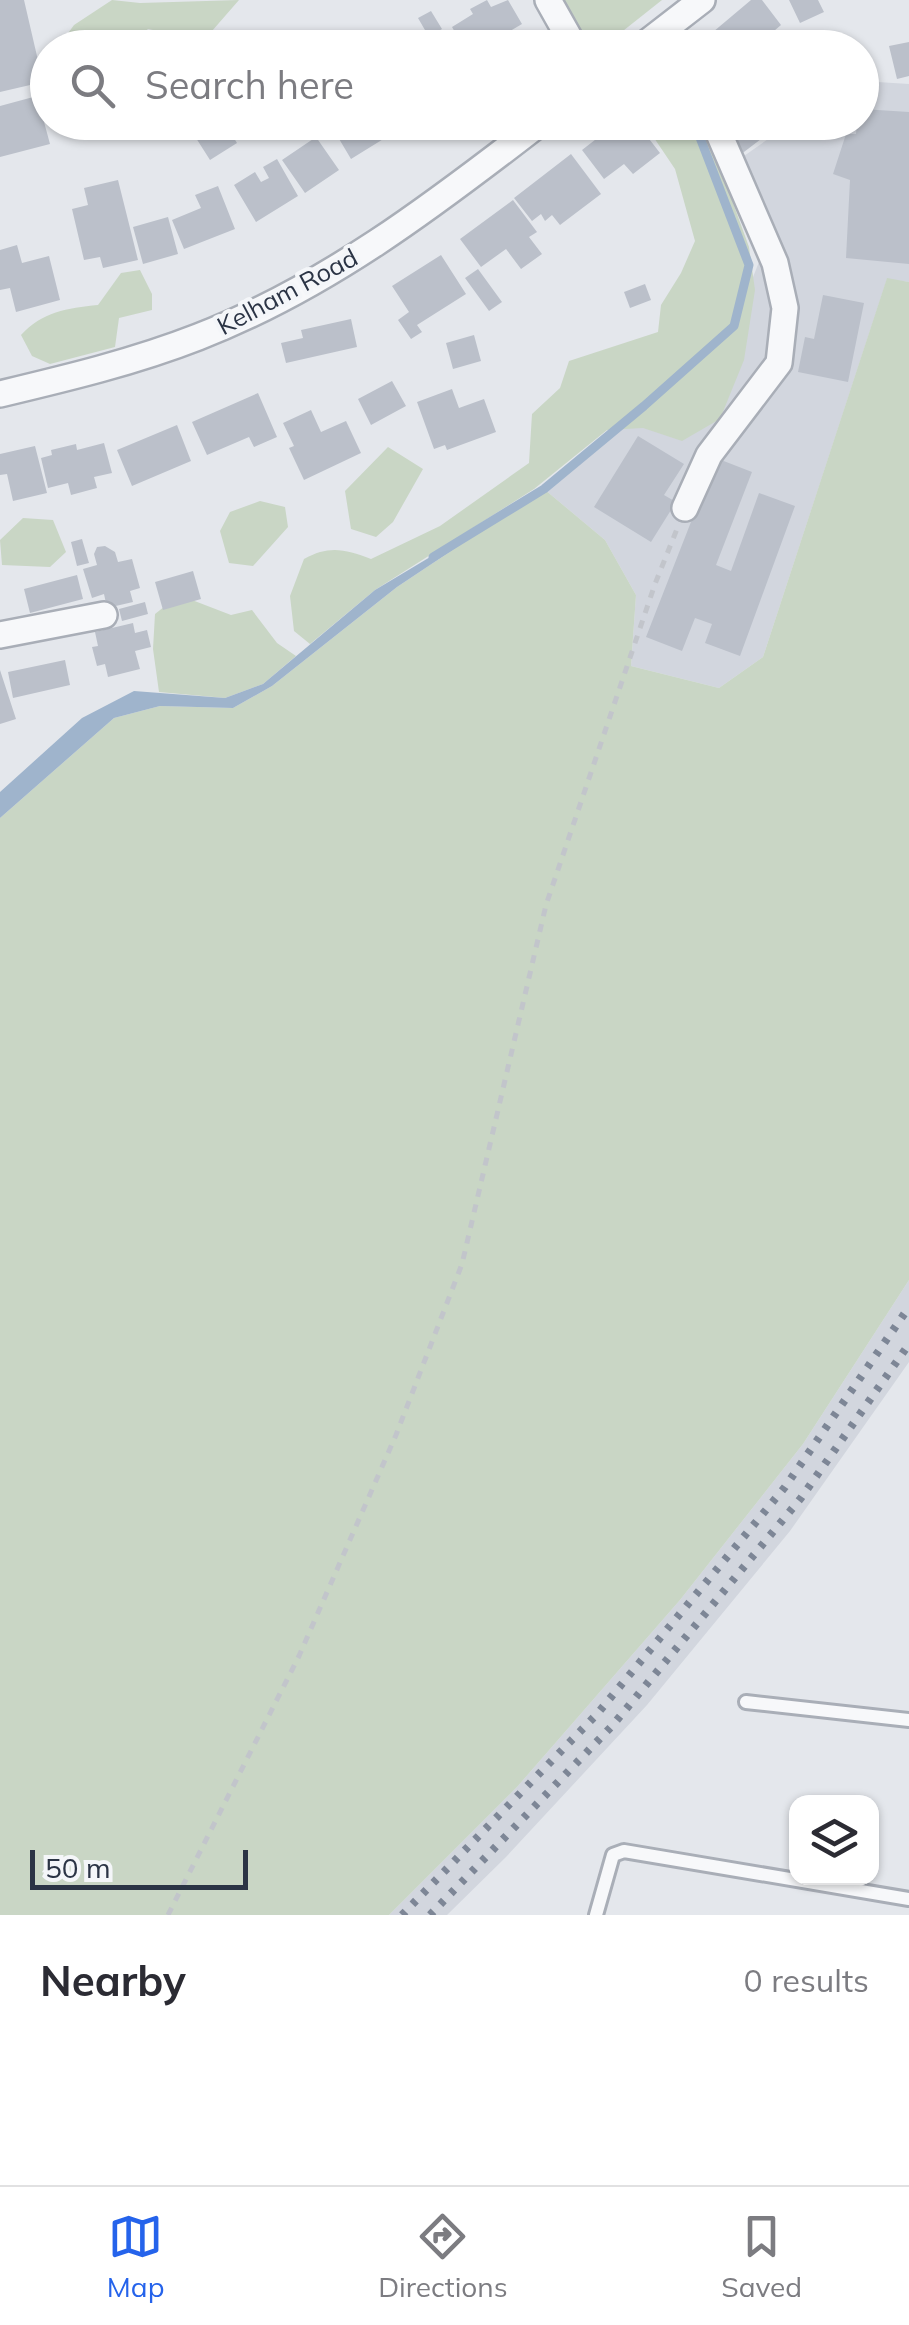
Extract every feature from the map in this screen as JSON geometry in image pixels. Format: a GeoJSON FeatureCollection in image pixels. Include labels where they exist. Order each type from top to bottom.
{"type":"FeatureCollection","features":[{"type":"Feature","properties":{"kind":"street"},"geometry":{"type":"LineString","coordinates":[[548,0],[565,30]]}},
{"type":"Feature","properties":{"kind":"street"},"geometry":{"type":"LineString","coordinates":[[679,30],[702,0]]}},
{"type":"Feature","properties":{"kind":"street","name":"Kelham Road"},"geometry":{"type":"LineString","coordinates":[[0,394],[113,367],[200,336],[268,305],[388,236],[517,140]]}},
{"type":"Feature","properties":{"kind":"street"},"geometry":{"type":"LineString","coordinates":[[686,508],[709,455],[778,363],[785,308],[775,263],[722,140]]}},
{"type":"Feature","properties":{"kind":"street"},"geometry":{"type":"LineString","coordinates":[[0,635],[104,615]]}},
{"type":"Feature","properties":{"kind":"lane"},"geometry":{"type":"LineString","coordinates":[[746,1702],[909,1720]]}},
{"type":"Feature","properties":{"kind":"lane"},"geometry":{"type":"LineString","coordinates":[[596,1915],[614,1855],[624,1851],[909,1899]]}},
{"type":"Feature","properties":{"kind":"path"},"geometry":{"type":"LineString","coordinates":[[168,1915],[299,1656],[396,1435],[462,1264],[546,906],[655,584],[686,508]]}},
{"type":"Feature","properties":{"kind":"shaded area"},"geometry":{"type":"Polygon","coordinates":[[[879,82],[909,84],[909,282],[887,279],[763,657],[719,688],[631,666],[636,595],[605,540],[544,489],[734,325],[759,262],[721,172],[767,140],[879,140],[879,82]]]}},
{"type":"Feature","properties":{"kind":"shaded area"},"geometry":{"type":"Polygon","coordinates":[[[909,1280],[909,1362],[790,1531],[647,1705],[447,1915],[389,1915],[517,1787],[680,1600],[803,1444],[909,1280]]]}},
{"type":"Feature","properties":{"kind":"green space"},"geometry":{"type":"Polygon","coordinates":[[[112,0],[239,0],[213,30],[70,30],[112,0]]]}},
{"type":"Feature","properties":{"kind":"green space"},"geometry":{"type":"Polygon","coordinates":[[[555,0],[662,0],[624,30],[572,30],[555,0]]]}},
{"type":"Feature","properties":{"kind":"green space"},"geometry":{"type":"Polygon","coordinates":[[[655,140],[710,140],[749,247],[755,290],[744,360],[720,419],[682,441],[643,428],[607,430],[534,489],[375,590],[310,644],[294,631],[290,596],[304,559],[337,550],[371,559],[440,526],[529,463],[532,414],[560,388],[569,361],[658,332],[661,305],[695,241],[675,169],[655,140]]]}},
{"type":"Feature","properties":{"kind":"green space"},"geometry":{"type":"Polygon","coordinates":[[[140,270],[152,294],[152,310],[119,318],[115,347],[50,364],[32,356],[21,335],[29,327],[56,312],[98,305],[121,273],[140,270]]]}},
{"type":"Feature","properties":{"kind":"green space"},"geometry":{"type":"Polygon","coordinates":[[[887,278],[909,282],[909,1280],[803,1444],[680,1600],[517,1787],[389,1915],[0,1915],[0,818],[114,718],[160,706],[233,708],[272,686],[397,587],[544,489],[605,540],[636,595],[631,666],[719,688],[763,657],[887,278]]]}},
{"type":"Feature","properties":{"kind":"green space"},"geometry":{"type":"Polygon","coordinates":[[[388,447],[423,469],[393,522],[376,537],[351,529],[345,491],[388,447]]]}},
{"type":"Feature","properties":{"kind":"green space"},"geometry":{"type":"Polygon","coordinates":[[[260,501],[285,507],[288,527],[253,566],[229,563],[220,531],[230,512],[260,501]]]}},
{"type":"Feature","properties":{"kind":"green space"},"geometry":{"type":"Polygon","coordinates":[[[23,518],[53,520],[66,552],[50,567],[2,565],[0,540],[23,518]]]}},
{"type":"Feature","properties":{"kind":"green space"},"geometry":{"type":"Polygon","coordinates":[[[179,595],[231,615],[252,610],[277,643],[296,656],[263,684],[225,698],[159,692],[153,649],[155,614],[179,595]]]}},
{"type":"Feature","properties":{"kind":"water"},"geometry":{"type":"Polygon","coordinates":[[[544,489],[397,587],[272,686],[233,708],[160,706],[114,718],[0,818],[0,792],[82,718],[134,691],[225,698],[263,684],[375,590],[544,489]]]}},
{"type":"Feature","properties":{"kind":"building"},"geometry":{"type":"Polygon","coordinates":[[[0,0],[24,0],[31,30],[30,85],[0,92],[0,0]]]}},
{"type":"Feature","properties":{"kind":"building"},"geometry":{"type":"Polygon","coordinates":[[[487,0],[491,7],[508,0],[522,24],[512,30],[454,30],[452,27],[473,14],[470,9],[487,0]]]}},
{"type":"Feature","properties":{"kind":"building"},"geometry":{"type":"Polygon","coordinates":[[[751,0],[762,0],[781,25],[775,30],[715,30],[751,0]]]}},
{"type":"Feature","properties":{"kind":"building"},"geometry":{"type":"Polygon","coordinates":[[[789,0],[818,0],[824,12],[800,23],[789,0]]]}},
{"type":"Feature","properties":{"kind":"building"},"geometry":{"type":"Polygon","coordinates":[[[431,11],[442,29],[425,30],[418,18],[431,11]]]}},
{"type":"Feature","properties":{"kind":"building"},"geometry":{"type":"Polygon","coordinates":[[[909,42],[909,76],[897,79],[889,46],[909,42]]]}},
{"type":"Feature","properties":{"kind":"building"},"geometry":{"type":"Polygon","coordinates":[[[30,98],[30,140],[49,140],[50,144],[0,157],[0,106],[30,98]]]}},
{"type":"Feature","properties":{"kind":"building"},"geometry":{"type":"Polygon","coordinates":[[[879,110],[909,112],[909,264],[846,258],[850,180],[833,174],[844,140],[879,140],[879,110]]]}},
{"type":"Feature","properties":{"kind":"building"},"geometry":{"type":"Polygon","coordinates":[[[197,140],[235,140],[237,143],[210,160],[197,140]]]}},
{"type":"Feature","properties":{"kind":"building"},"geometry":{"type":"Polygon","coordinates":[[[312,140],[318,140],[339,170],[305,193],[282,160],[312,140]]]}},
{"type":"Feature","properties":{"kind":"building"},"geometry":{"type":"Polygon","coordinates":[[[340,140],[382,140],[351,159],[340,140]]]}},
{"type":"Feature","properties":{"kind":"building"},"geometry":{"type":"Polygon","coordinates":[[[595,140],[650,140],[660,153],[633,174],[624,164],[604,179],[582,150],[595,140]]]}},
{"type":"Feature","properties":{"kind":"building"},"geometry":{"type":"Polygon","coordinates":[[[735,140],[760,140],[740,155],[735,140]]]}},
{"type":"Feature","properties":{"kind":"building"},"geometry":{"type":"Polygon","coordinates":[[[571,154],[601,194],[560,225],[552,215],[545,221],[541,214],[532,221],[514,198],[571,154]]]}},
{"type":"Feature","properties":{"kind":"building"},"geometry":{"type":"Polygon","coordinates":[[[277,159],[298,196],[256,222],[234,185],[255,172],[261,182],[269,178],[263,167],[277,159]]]}},
{"type":"Feature","properties":{"kind":"building"},"geometry":{"type":"Polygon","coordinates":[[[118,180],[138,260],[103,268],[100,257],[84,260],[72,209],[88,205],[84,188],[118,180]]]}},
{"type":"Feature","properties":{"kind":"building"},"geometry":{"type":"Polygon","coordinates":[[[218,186],[235,229],[184,249],[172,220],[201,208],[195,195],[218,186]]]}},
{"type":"Feature","properties":{"kind":"building"},"geometry":{"type":"Polygon","coordinates":[[[513,200],[537,232],[529,237],[542,254],[521,269],[506,249],[481,267],[460,239],[513,200]]]}},
{"type":"Feature","properties":{"kind":"building"},"geometry":{"type":"Polygon","coordinates":[[[168,217],[178,254],[143,264],[133,227],[168,217]]]}},
{"type":"Feature","properties":{"kind":"building"},"geometry":{"type":"Polygon","coordinates":[[[17,245],[22,263],[49,256],[60,300],[16,312],[10,288],[0,290],[0,250],[17,245]]]}},
{"type":"Feature","properties":{"kind":"building"},"geometry":{"type":"Polygon","coordinates":[[[441,255],[466,294],[417,325],[422,332],[411,339],[398,320],[409,312],[392,286],[441,255]]]}},
{"type":"Feature","properties":{"kind":"building"},"geometry":{"type":"Polygon","coordinates":[[[478,269],[502,302],[489,311],[465,278],[478,269]]]}},
{"type":"Feature","properties":{"kind":"building"},"geometry":{"type":"Polygon","coordinates":[[[645,284],[651,300],[630,308],[624,292],[645,284]]]}},
{"type":"Feature","properties":{"kind":"building"},"geometry":{"type":"Polygon","coordinates":[[[823,295],[864,303],[848,382],[798,372],[805,337],[814,339],[823,295]]]}},
{"type":"Feature","properties":{"kind":"building"},"geometry":{"type":"Polygon","coordinates":[[[351,319],[357,347],[286,363],[281,343],[303,338],[301,330],[351,319]]]}},
{"type":"Feature","properties":{"kind":"building"},"geometry":{"type":"Polygon","coordinates":[[[474,335],[481,361],[453,369],[446,343],[474,335]]]}},
{"type":"Feature","properties":{"kind":"building"},"geometry":{"type":"Polygon","coordinates":[[[392,381],[406,406],[371,425],[358,399],[392,381]]]}},
{"type":"Feature","properties":{"kind":"building"},"geometry":{"type":"Polygon","coordinates":[[[452,389],[459,408],[484,399],[496,432],[447,450],[445,445],[434,449],[417,402],[452,389]]]}},
{"type":"Feature","properties":{"kind":"building"},"geometry":{"type":"Polygon","coordinates":[[[258,393],[277,437],[254,447],[249,437],[207,455],[192,422],[258,393]]]}},
{"type":"Feature","properties":{"kind":"building"},"geometry":{"type":"Polygon","coordinates":[[[311,410],[321,432],[346,421],[361,453],[304,480],[289,448],[294,446],[283,423],[311,410]]]}},
{"type":"Feature","properties":{"kind":"building"},"geometry":{"type":"Polygon","coordinates":[[[177,425],[191,461],[132,486],[117,450],[177,425]]]}},
{"type":"Feature","properties":{"kind":"building"},"geometry":{"type":"Polygon","coordinates":[[[638,436],[684,464],[664,495],[676,502],[651,542],[594,507],[638,436]]]}},
{"type":"Feature","properties":{"kind":"building"},"geometry":{"type":"Polygon","coordinates":[[[104,443],[112,473],[94,477],[97,488],[71,495],[68,483],[48,488],[41,458],[52,455],[51,450],[76,444],[77,450],[104,443]]]}},
{"type":"Feature","properties":{"kind":"building"},"geometry":{"type":"Polygon","coordinates":[[[35,446],[47,493],[13,501],[7,474],[0,475],[0,454],[35,446]]]}},
{"type":"Feature","properties":{"kind":"building"},"geometry":{"type":"Polygon","coordinates":[[[716,458],[752,472],[716,565],[731,571],[759,493],[795,506],[740,656],[705,643],[712,624],[695,618],[682,651],[646,637],[716,458]]]}},
{"type":"Feature","properties":{"kind":"building"},"geometry":{"type":"Polygon","coordinates":[[[82,539],[89,563],[77,566],[71,542],[82,539]]]}},
{"type":"Feature","properties":{"kind":"building"},"geometry":{"type":"Polygon","coordinates":[[[105,546],[115,552],[118,562],[132,559],[140,588],[130,591],[133,602],[107,608],[104,594],[92,598],[83,569],[97,565],[94,554],[97,547],[105,546]]]}},
{"type":"Feature","properties":{"kind":"building"},"geometry":{"type":"Polygon","coordinates":[[[193,571],[201,599],[163,610],[155,582],[193,571]]]}},
{"type":"Feature","properties":{"kind":"building"},"geometry":{"type":"Polygon","coordinates":[[[77,575],[83,599],[30,613],[24,589],[77,575]]]}},
{"type":"Feature","properties":{"kind":"building"},"geometry":{"type":"Polygon","coordinates":[[[145,602],[148,614],[122,621],[119,609],[145,602]]]}},
{"type":"Feature","properties":{"kind":"building"},"geometry":{"type":"Polygon","coordinates":[[[133,623],[135,633],[147,630],[151,647],[135,651],[140,669],[108,677],[105,664],[97,666],[92,647],[98,646],[95,632],[133,623]]]}},
{"type":"Feature","properties":{"kind":"building"},"geometry":{"type":"Polygon","coordinates":[[[65,660],[70,685],[13,698],[8,672],[65,660]]]}},
{"type":"Feature","properties":{"kind":"building"},"geometry":{"type":"Polygon","coordinates":[[[0,670],[16,719],[0,724],[0,670]]]}},
{"type":"Feature","properties":{"kind":"waterway"},"geometry":{"type":"LineString","coordinates":[[433,557],[544,489],[734,326],[749,265],[701,140]]}},
{"type":"Feature","properties":{"kind":"railway"},"geometry":{"type":"LineString","coordinates":[[402,1915],[597,1714],[785,1487],[909,1307]]}},
{"type":"Feature","properties":{"kind":"railway"},"geometry":{"type":"LineString","coordinates":[[430,1915],[612,1726],[801,1498],[909,1344]]}}]}
